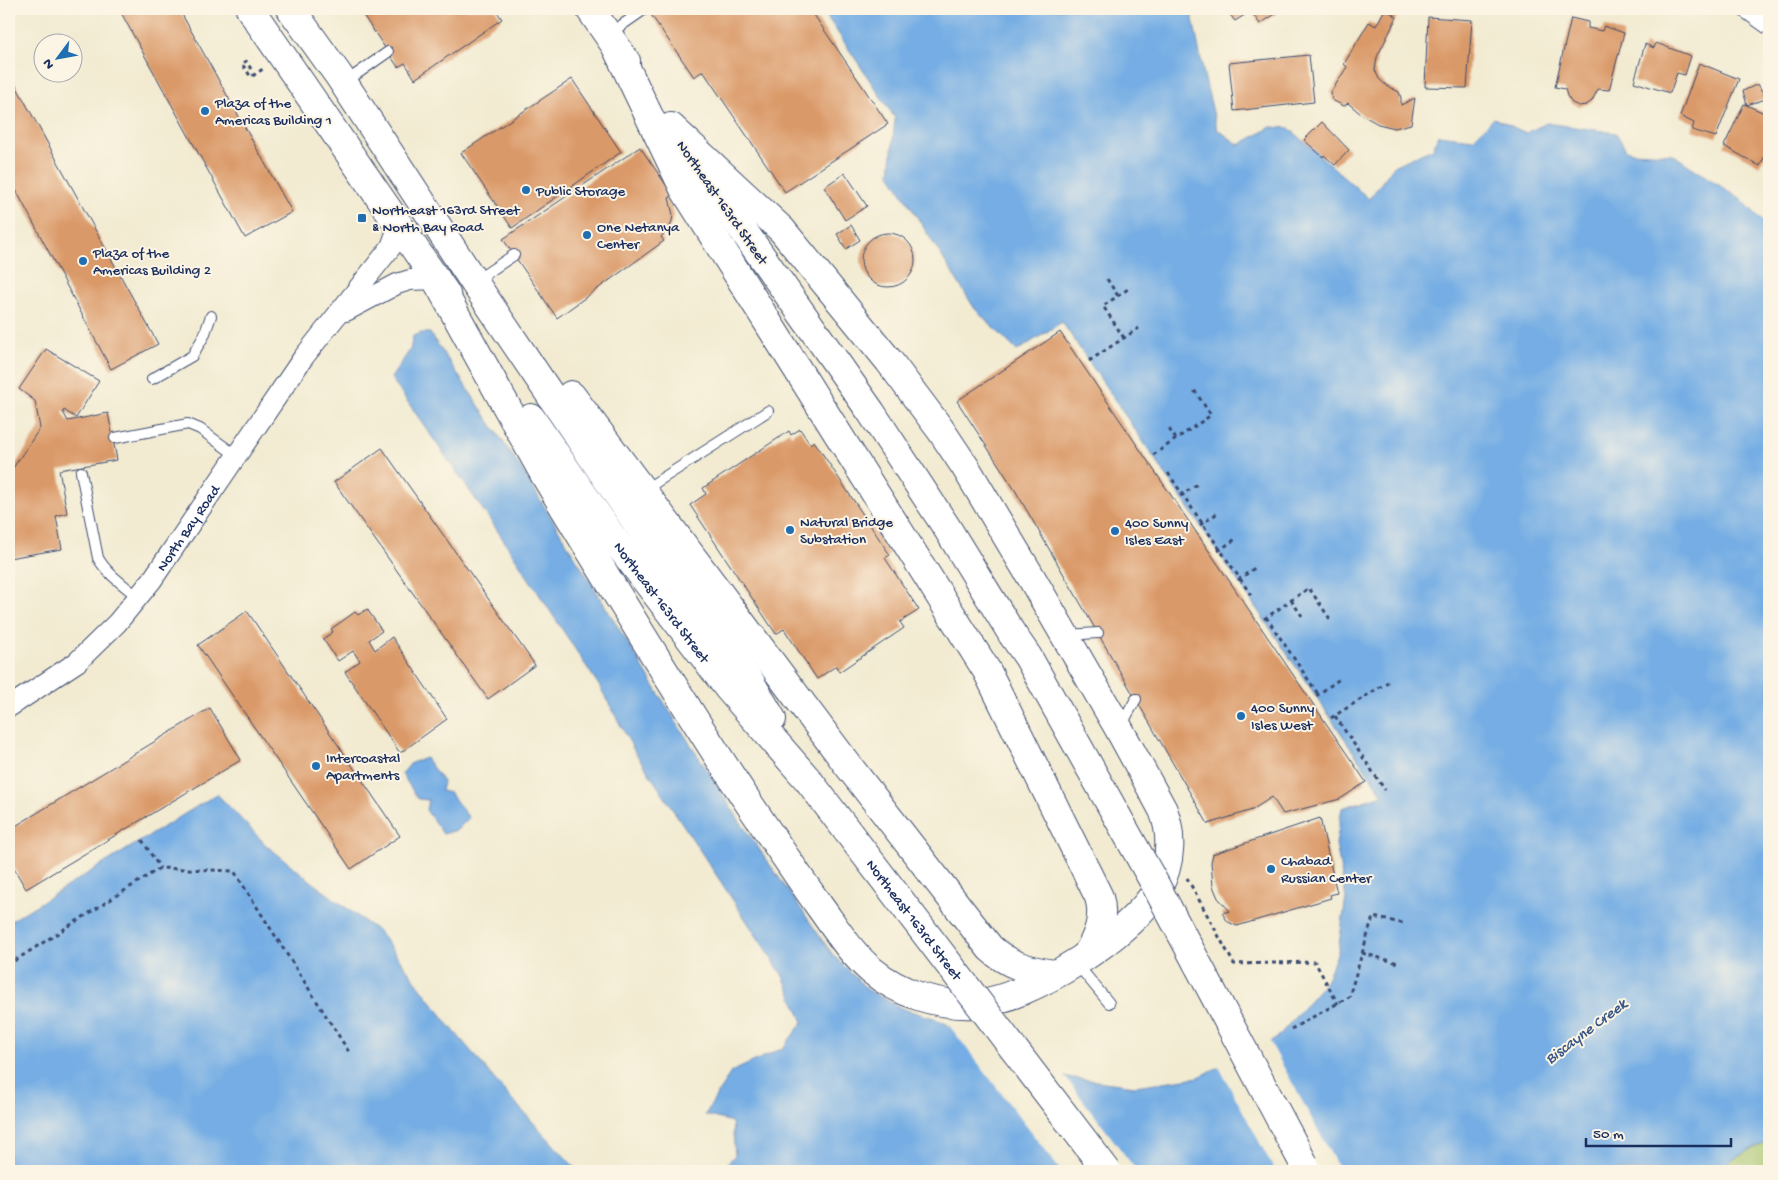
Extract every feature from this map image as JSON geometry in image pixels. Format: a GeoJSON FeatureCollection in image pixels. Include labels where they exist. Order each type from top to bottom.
{"type":"FeatureCollection","features":[{"type":"Feature","properties":{"kind":"main road","name":"Northeast 163rd Street"},"geometry":{"type":"LineString","coordinates":[[250,9],[612,535],[728,688],[809,781],[1107,1171]]}},
{"type":"Feature","properties":{"kind":"main road"},"geometry":{"type":"LineString","coordinates":[[291,9],[341,79],[500,322],[634,519],[748,678],[809,781]]}},
{"type":"Feature","properties":{"kind":"main road"},"geometry":{"type":"LineString","coordinates":[[308,9],[327,38],[341,79]]}},
{"type":"Feature","properties":{"kind":"main road","name":"Northeast 163rd Street"},"geometry":{"type":"LineString","coordinates":[[590,9],[871,412],[947,528],[1012,634],[1028,656],[1154,884],[1308,1171]]}},
{"type":"Feature","properties":{"kind":"main road"},"geometry":{"type":"LineString","coordinates":[[500,322],[560,380],[847,764],[990,948],[1006,961],[1016,966],[1073,963],[1094,943],[1101,922],[1100,897],[987,671],[684,190],[612,41]]}},
{"type":"Feature","properties":{"kind":"main road"},"geometry":{"type":"LineString","coordinates":[[436,279],[546,476],[646,643],[711,746],[853,952],[878,975],[899,988],[912,994],[944,1003],[960,1004],[990,1002],[1025,990],[1073,963],[1125,925],[1158,888],[1163,876],[1169,849],[1169,836],[1163,810],[1065,636],[966,468],[940,429],[889,361],[782,230],[671,127]]}},
{"type":"Feature","properties":{"kind":"street"},"geometry":{"type":"LineString","coordinates":[[1748,9],[1769,24]]}},
{"type":"Feature","properties":{"kind":"street","name":"North Bay Road"},"geometry":{"type":"LineString","coordinates":[[9,708],[76,662],[117,623],[152,580],[303,358],[391,247],[399,225]]}},
{"type":"Feature","properties":{"kind":"street","name":"North Bay Road"},"geometry":{"type":"LineString","coordinates":[[336,317],[397,284],[410,280],[436,279]]}},
{"type":"Feature","properties":{"kind":"lane"},"geometry":{"type":"LineString","coordinates":[[612,41],[646,9]]}},
{"type":"Feature","properties":{"kind":"lane"},"geometry":{"type":"LineString","coordinates":[[341,79],[388,52]]}},
{"type":"Feature","properties":{"kind":"lane"},"geometry":{"type":"LineString","coordinates":[[474,282],[514,254]]}},
{"type":"Feature","properties":{"kind":"lane"},"geometry":{"type":"LineString","coordinates":[[152,379],[192,356],[204,336],[210,316]]}},
{"type":"Feature","properties":{"kind":"lane"},"geometry":{"type":"LineString","coordinates":[[643,491],[768,412]]}},
{"type":"Feature","properties":{"kind":"lane"},"geometry":{"type":"LineString","coordinates":[[115,438],[188,424],[200,429],[237,456]]}},
{"type":"Feature","properties":{"kind":"lane"},"geometry":{"type":"LineString","coordinates":[[81,472],[98,558],[102,565],[118,581],[138,597]]}},
{"type":"Feature","properties":{"kind":"lane"},"geometry":{"type":"LineString","coordinates":[[1065,636],[1098,633]]}},
{"type":"Feature","properties":{"kind":"lane"},"geometry":{"type":"LineString","coordinates":[[1119,729],[1136,699]]}},
{"type":"Feature","properties":{"kind":"lane"},"geometry":{"type":"LineString","coordinates":[[1073,963],[1109,1003]]}},
{"type":"Feature","properties":{"kind":"path"},"geometry":{"type":"LineString","coordinates":[[250,69],[246,61],[242,64],[251,77],[266,67]]}},
{"type":"Feature","properties":{"kind":"path"},"geometry":{"type":"LineString","coordinates":[[1106,279],[1118,296]]}},
{"type":"Feature","properties":{"kind":"path"},"geometry":{"type":"LineString","coordinates":[[1124,338],[1103,306],[1132,287]]}},
{"type":"Feature","properties":{"kind":"path"},"geometry":{"type":"LineString","coordinates":[[1089,361],[1139,328]]}},
{"type":"Feature","properties":{"kind":"path"},"geometry":{"type":"LineString","coordinates":[[1153,455],[1212,415],[1194,390]]}},
{"type":"Feature","properties":{"kind":"path"},"geometry":{"type":"LineString","coordinates":[[1169,429],[1176,439]]}},
{"type":"Feature","properties":{"kind":"path"},"geometry":{"type":"LineString","coordinates":[[1168,473],[1251,595]]}},
{"type":"Feature","properties":{"kind":"path"},"geometry":{"type":"LineString","coordinates":[[1182,495],[1199,483]]}},
{"type":"Feature","properties":{"kind":"path"},"geometry":{"type":"LineString","coordinates":[[1202,524],[1219,512]]}},
{"type":"Feature","properties":{"kind":"path"},"geometry":{"type":"LineString","coordinates":[[1219,550],[1236,538]]}},
{"type":"Feature","properties":{"kind":"path"},"geometry":{"type":"LineString","coordinates":[[1239,579],[1256,567]]}},
{"type":"Feature","properties":{"kind":"path"},"geometry":{"type":"LineString","coordinates":[[1330,619],[1309,588],[1265,618],[1317,694],[1341,678]]}},
{"type":"Feature","properties":{"kind":"path"},"geometry":{"type":"LineString","coordinates":[[1291,600],[1302,616]]}},
{"type":"Feature","properties":{"kind":"path"},"geometry":{"type":"LineString","coordinates":[[1331,718],[1388,682]]}},
{"type":"Feature","properties":{"kind":"path"},"geometry":{"type":"LineString","coordinates":[[1335,716],[1385,790]]}},
{"type":"Feature","properties":{"kind":"path"},"geometry":{"type":"LineString","coordinates":[[142,840],[160,868]]}},
{"type":"Feature","properties":{"kind":"path"},"geometry":{"type":"LineString","coordinates":[[9,960],[11,963],[160,868],[234,870],[349,1052]]}},
{"type":"Feature","properties":{"kind":"path"},"geometry":{"type":"LineString","coordinates":[[1183,871],[1234,964],[1316,962],[1338,1004]]}},
{"type":"Feature","properties":{"kind":"path"},"geometry":{"type":"LineString","coordinates":[[1291,1029],[1349,998],[1373,917],[1406,924]]}},
{"type":"Feature","properties":{"kind":"path"},"geometry":{"type":"LineString","coordinates":[[1362,953],[1398,963]]}},
{"type":"Feature","properties":{"kind":"green space"},"geometry":{"type":"Polygon","coordinates":[[[1769,1142],[1769,1171],[1713,1171],[1751,1149],[1769,1142]]]}},
{"type":"Feature","properties":{"kind":"water","name":"Biscayne Creek"},"geometry":{"type":"Polygon","coordinates":[[[823,9],[1191,9],[1217,129],[1239,145],[1271,127],[1289,128],[1369,199],[1395,165],[1433,149],[1438,135],[1473,139],[1494,118],[1526,133],[1547,123],[1616,133],[1626,150],[1672,154],[1743,201],[1769,227],[1769,1142],[1751,1149],[1713,1171],[721,1171],[735,1155],[732,1122],[705,1115],[731,1072],[783,1048],[803,1022],[783,976],[635,752],[600,687],[497,530],[391,378],[410,350],[413,336],[421,333],[430,333],[520,467],[678,725],[745,829],[833,955],[868,990],[903,1009],[934,1018],[1050,1075],[1135,1086],[1199,1077],[1276,1039],[1326,982],[1338,951],[1346,898],[1336,844],[1342,808],[1383,795],[1062,322],[1017,351],[975,309],[890,174],[895,118],[823,9]]]}},
{"type":"Feature","properties":{"kind":"water"},"geometry":{"type":"Polygon","coordinates":[[[426,758],[443,782],[441,791],[450,793],[469,818],[457,830],[443,834],[426,810],[428,800],[418,799],[402,774],[411,763],[426,758]]]}},
{"type":"Feature","properties":{"kind":"water"},"geometry":{"type":"Polygon","coordinates":[[[217,794],[266,845],[379,932],[449,1025],[507,1094],[578,1171],[9,1171],[9,922],[217,794]]]}},
{"type":"Feature","properties":{"kind":"pier"},"geometry":{"type":"Polygon","coordinates":[[[945,1020],[1051,1073],[1063,1074],[1137,1171],[1061,1171],[945,1020]]]}},
{"type":"Feature","properties":{"kind":"pier"},"geometry":{"type":"Polygon","coordinates":[[[1269,1040],[1340,1171],[1275,1171],[1218,1065],[1269,1040]]]}},
{"type":"Feature","properties":{"kind":"building","name":"Plaza of the Americas Building 1"},"geometry":{"type":"Polygon","coordinates":[[[119,9],[179,9],[292,212],[245,238],[119,9]]]}},
{"type":"Feature","properties":{"kind":"building"},"geometry":{"type":"Polygon","coordinates":[[[359,9],[495,9],[502,19],[415,79],[405,63],[398,67],[359,9]]]}},
{"type":"Feature","properties":{"kind":"building"},"geometry":{"type":"Polygon","coordinates":[[[647,9],[810,9],[888,124],[785,192],[703,71],[694,77],[647,9]]]}},
{"type":"Feature","properties":{"kind":"building"},"geometry":{"type":"Polygon","coordinates":[[[1226,9],[1283,9],[1260,24],[1251,11],[1235,21],[1226,9]]]}},
{"type":"Feature","properties":{"kind":"building"},"geometry":{"type":"Polygon","coordinates":[[[1385,9],[1397,17],[1377,57],[1375,70],[1379,79],[1387,86],[1399,92],[1401,105],[1415,98],[1411,124],[1395,128],[1378,124],[1362,115],[1348,103],[1344,106],[1332,100],[1331,92],[1347,67],[1344,64],[1369,22],[1376,26],[1385,9]]]}},
{"type":"Feature","properties":{"kind":"building"},"geometry":{"type":"Polygon","coordinates":[[[1428,17],[1472,20],[1467,88],[1425,87],[1428,17]]]}},
{"type":"Feature","properties":{"kind":"building"},"geometry":{"type":"Polygon","coordinates":[[[1571,18],[1588,22],[1588,28],[1602,31],[1604,26],[1624,33],[1609,90],[1598,89],[1592,101],[1586,105],[1579,106],[1572,103],[1565,89],[1555,87],[1571,18]]]}},
{"type":"Feature","properties":{"kind":"building"},"geometry":{"type":"Polygon","coordinates":[[[1656,43],[1691,56],[1685,75],[1677,73],[1670,93],[1634,82],[1645,44],[1654,48],[1656,43]]]}},
{"type":"Feature","properties":{"kind":"building"},"geometry":{"type":"Polygon","coordinates":[[[1309,55],[1314,102],[1234,111],[1229,63],[1309,55]]]}},
{"type":"Feature","properties":{"kind":"building"},"geometry":{"type":"Polygon","coordinates":[[[1699,63],[1739,79],[1716,137],[1692,130],[1694,123],[1680,116],[1699,63]]]}},
{"type":"Feature","properties":{"kind":"building","name":"Plaza of the Americas Building 2"},"geometry":{"type":"Polygon","coordinates":[[[9,73],[158,344],[111,369],[9,177],[9,73]]]}},
{"type":"Feature","properties":{"kind":"building","name":"Public Storage"},"geometry":{"type":"Polygon","coordinates":[[[572,79],[621,152],[512,228],[461,153],[572,79]]]}},
{"type":"Feature","properties":{"kind":"building"},"geometry":{"type":"Polygon","coordinates":[[[1758,84],[1766,99],[1747,105],[1743,91],[1758,84]]]}},
{"type":"Feature","properties":{"kind":"building"},"geometry":{"type":"Polygon","coordinates":[[[1744,104],[1769,115],[1769,147],[1760,166],[1724,146],[1744,104]]]}},
{"type":"Feature","properties":{"kind":"building"},"geometry":{"type":"Polygon","coordinates":[[[1322,122],[1349,150],[1335,165],[1304,140],[1322,122]]]}},
{"type":"Feature","properties":{"kind":"building","name":"One Netanya Center"},"geometry":{"type":"Polygon","coordinates":[[[640,147],[673,195],[669,198],[673,215],[672,221],[670,227],[661,237],[664,241],[557,318],[503,239],[640,147]]]}},
{"type":"Feature","properties":{"kind":"building"},"geometry":{"type":"Polygon","coordinates":[[[845,173],[867,206],[845,220],[824,187],[845,173]]]}},
{"type":"Feature","properties":{"kind":"building"},"geometry":{"type":"Polygon","coordinates":[[[851,225],[860,240],[846,249],[837,234],[851,225]]]}},
{"type":"Feature","properties":{"kind":"building"},"geometry":{"type":"Polygon","coordinates":[[[888,233],[898,235],[907,241],[913,250],[915,260],[913,270],[907,279],[898,285],[888,287],[878,285],[869,279],[863,270],[861,260],[863,250],[869,241],[878,235],[888,233]]]}},
{"type":"Feature","properties":{"kind":"building"},"geometry":{"type":"Polygon","coordinates":[[[1060,332],[1366,782],[1340,799],[1283,814],[1272,797],[1252,810],[1208,824],[1015,490],[957,401],[1060,332]]]}},
{"type":"Feature","properties":{"kind":"building"},"geometry":{"type":"Polygon","coordinates":[[[46,349],[99,381],[76,418],[64,410],[63,412],[68,421],[108,413],[117,460],[59,470],[67,513],[56,516],[62,549],[9,558],[9,468],[13,468],[40,428],[35,401],[19,389],[46,349]]]}},
{"type":"Feature","properties":{"kind":"building","name":"Natural Bridge Substation"},"geometry":{"type":"Polygon","coordinates":[[[800,429],[810,444],[814,441],[890,555],[885,558],[919,610],[900,622],[904,628],[839,672],[836,666],[817,679],[784,629],[776,634],[690,505],[706,494],[703,488],[789,431],[791,435],[800,429]]]}},
{"type":"Feature","properties":{"kind":"building"},"geometry":{"type":"Polygon","coordinates":[[[382,448],[535,665],[488,699],[334,482],[382,448]]]}},
{"type":"Feature","properties":{"kind":"building"},"geometry":{"type":"Polygon","coordinates":[[[367,609],[382,631],[369,640],[375,650],[392,637],[447,719],[400,753],[345,672],[360,661],[353,651],[338,661],[323,639],[333,632],[331,629],[355,612],[358,615],[367,609]]]}},
{"type":"Feature","properties":{"kind":"building","name":"Intercoastal Apartments"},"geometry":{"type":"Polygon","coordinates":[[[247,611],[400,836],[351,869],[198,645],[247,611]]]}},
{"type":"Feature","properties":{"kind":"building"},"geometry":{"type":"Polygon","coordinates":[[[210,708],[241,760],[26,889],[9,860],[9,830],[210,708]]]}},
{"type":"Feature","properties":{"kind":"building","name":"Chabad Russian Center"},"geometry":{"type":"Polygon","coordinates":[[[1320,818],[1337,893],[1330,895],[1331,898],[1237,926],[1228,922],[1222,913],[1230,911],[1218,898],[1213,886],[1211,862],[1213,854],[1320,818]]]}},
{"type":"Feature","properties":{"kind":"place","name":"Plaza of the Americas Building 1"},"geometry":{"type":"Point","coordinates":[205,111]}},
{"type":"Feature","properties":{"kind":"place","name":"Public Storage"},"geometry":{"type":"Point","coordinates":[526,190]}},
{"type":"Feature","properties":{"kind":"place","name":"Northeast 163rd Street & North Bay Road"},"geometry":{"type":"Point","coordinates":[362,218]}},
{"type":"Feature","properties":{"kind":"place","name":"One Netanya Center"},"geometry":{"type":"Point","coordinates":[587,235]}},
{"type":"Feature","properties":{"kind":"place","name":"Plaza of the Americas Building 2"},"geometry":{"type":"Point","coordinates":[83,261]}},
{"type":"Feature","properties":{"kind":"place","name":"Natural Bridge Substation"},"geometry":{"type":"Point","coordinates":[790,530]}},
{"type":"Feature","properties":{"kind":"place","name":"400 Sunny Isles East"},"geometry":{"type":"Point","coordinates":[1115,531]}},
{"type":"Feature","properties":{"kind":"place","name":"400 Sunny Isles West"},"geometry":{"type":"Point","coordinates":[1241,716]}},
{"type":"Feature","properties":{"kind":"place","name":"Intercoastal Apartments"},"geometry":{"type":"Point","coordinates":[316,766]}},
{"type":"Feature","properties":{"kind":"place","name":"Chabad Russian Center"},"geometry":{"type":"Point","coordinates":[1271,869]}}]}
